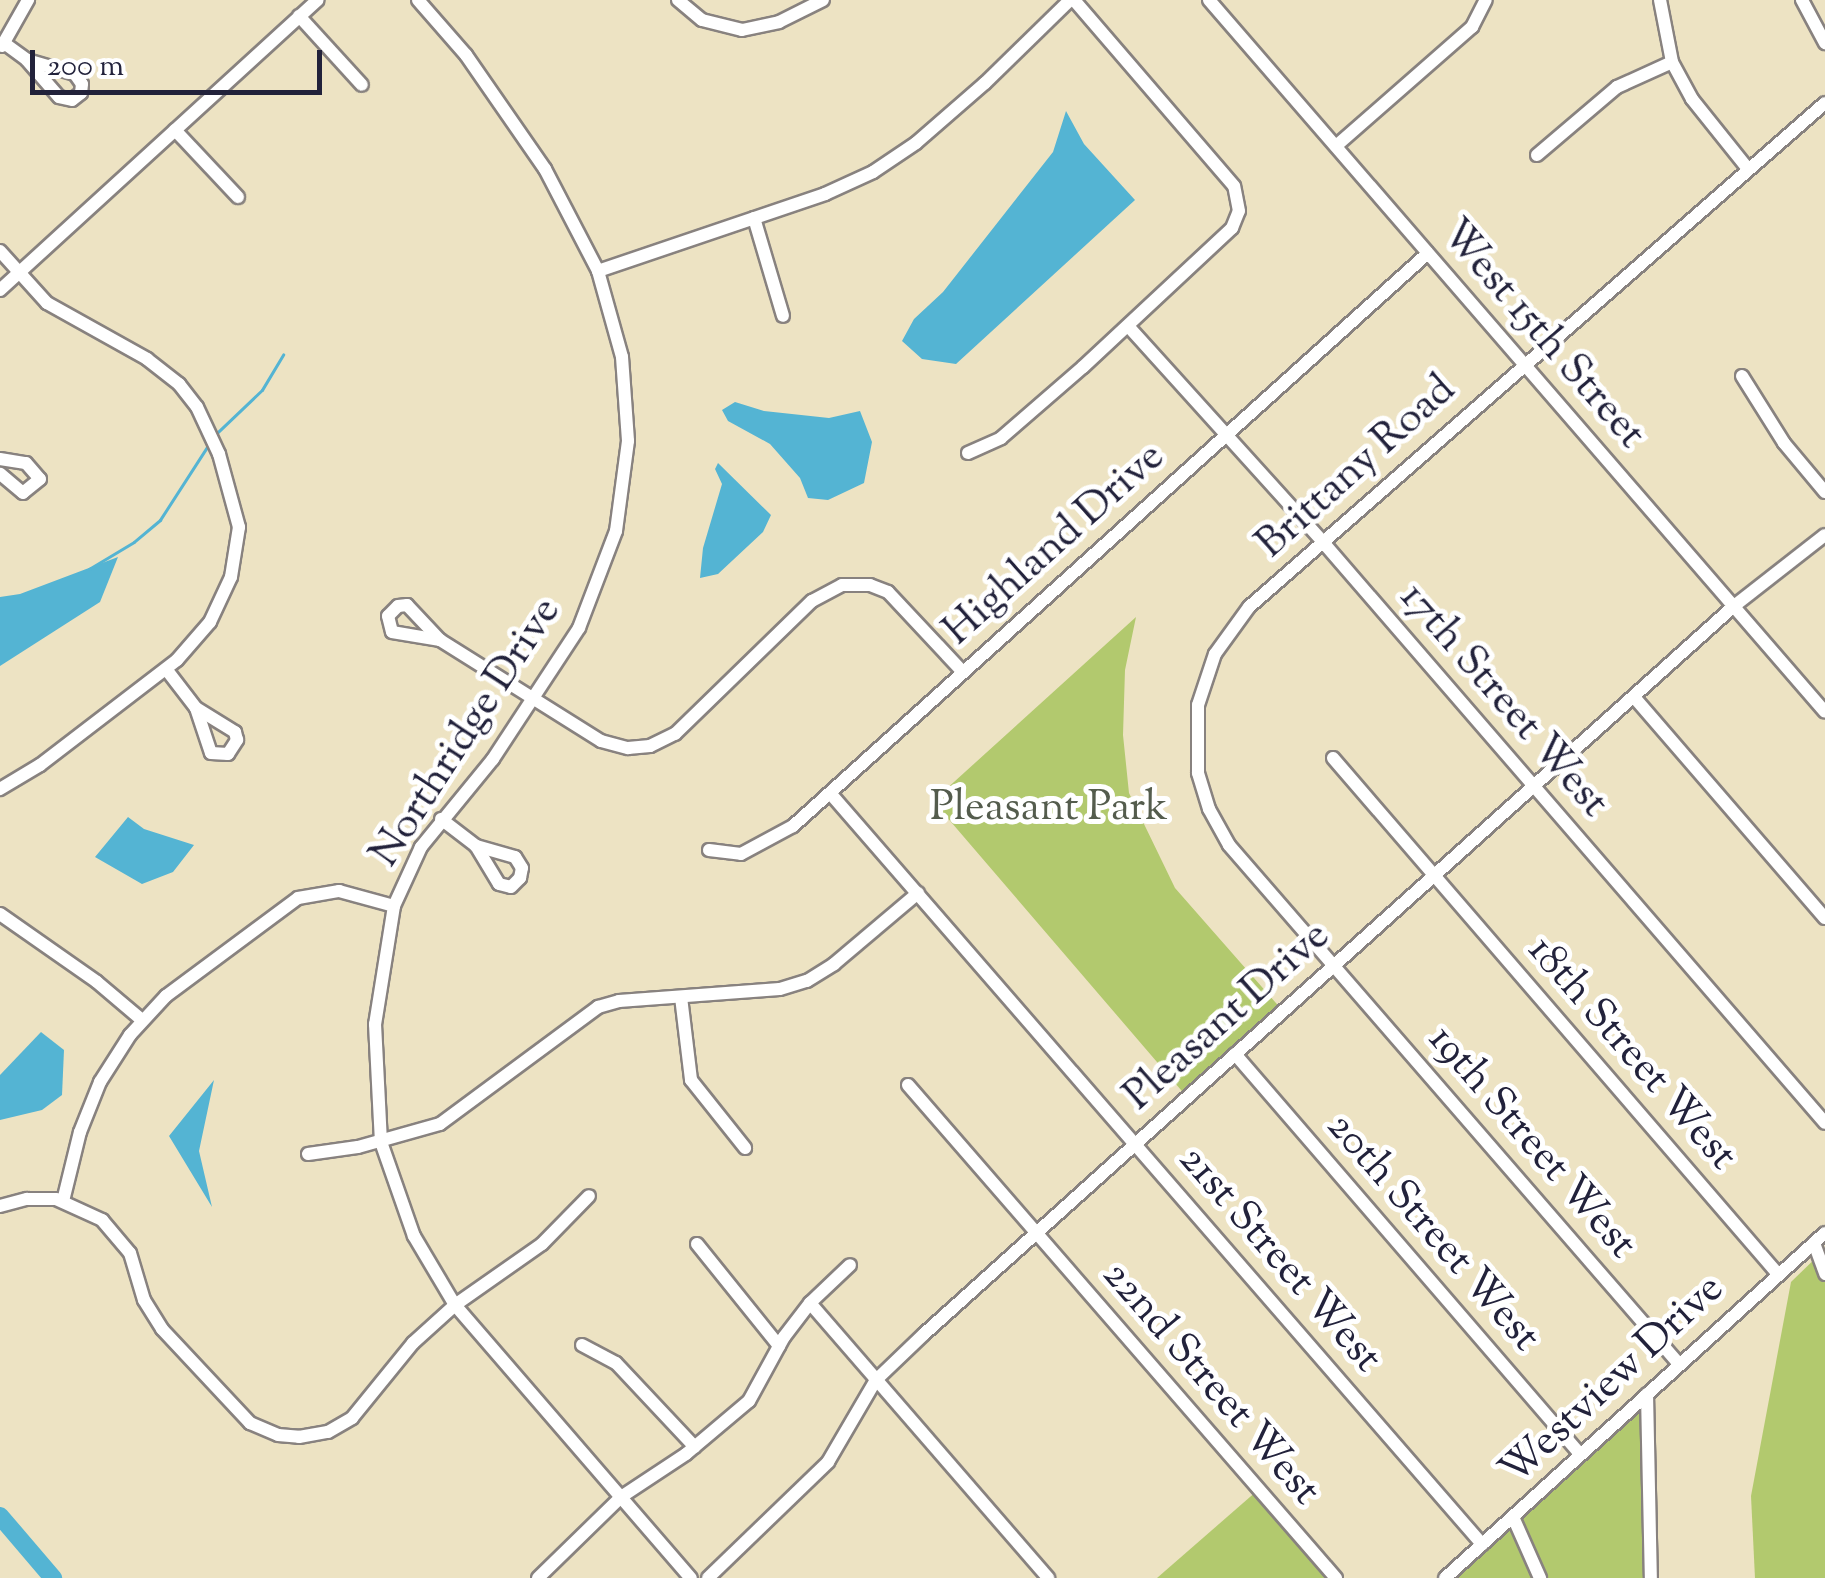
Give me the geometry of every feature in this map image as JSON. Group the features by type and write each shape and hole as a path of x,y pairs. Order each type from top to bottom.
{"street":[{"path":"27,60 2,46 28,0"},
{"path":"0,290 318,0"},
{"name":"Northridge Drive","path":"418,0 466,55 537,158 598,271 618,335 628,441 622,501 598,588 579,628 493,758 441,819 414,859 394,906 375,1024 381,1142 414,1236 456,1305 691,1578"},
{"path":"678,0 708,23 742,30 780,22 823,0"},
{"path":"598,271 842,187 902,153 985,83 1072,0 1234,186 1238,211 1232,228 1128,326 1001,438 968,453"},
{"name":"West 15th Street","path":"1210,0 1825,712"},
{"path":"1336,146 1472,26 1486,0"},
{"path":"1660,0 1672,62 1692,99 1748,169"},
{"path":"1802,0 1825,43"},
{"path":"300,16 362,85"},
{"path":"1537,155 1617,88 1672,62"},
{"name":"Brittany Road","path":"1334,965 1228,844 1209,809 1195,752 1198,705 1214,654 1250,607 1322,541 1825,103"},
{"path":"175,130 238,197"},
{"path":"754,218 783,316"},
{"path":"0,251 47,304 147,359 179,384 197,407 226,474 239,527 232,578 210,622 166,669 40,765 0,789"},
{"name":"Highland Drive","path":"709,850 741,854 793,826 1428,252"},
{"name":"17th Street West","path":"1128,326 1322,541 1825,1124"},
{"path":"1742,376 1784,443 1825,492"},
{"path":"0,458 26,463 40,479 24,493 0,474"},
{"name":"Pleasant Drive","path":"708,1578 828,1462 876,1380 1734,606 1825,536"},
{"path":"440,640 606,743 645,748 675,734 827,590 851,584 879,588 915,618 962,671"},
{"path":"166,669 196,708"},
{"path":"1634,696 1825,918"},
{"name":"18th Street West","path":"1332,758 1778,1274"},
{"name":"21st Street West","path":"830,792 1482,1544"},
{"path":"441,819 476,846"},
{"path":"63,1201 94,1096 142,1020 178,985 298,898 338,891 394,906"},
{"path":"308,1154 381,1142 440,1124 598,1007 780,989 807,981 834,964 918,893"},
{"path":"0,914 98,982 142,1020"},
{"name":"19th Street West","path":"1334,965 1679,1364"},
{"path":"681,997 690,1080 745,1148"},
{"name":"20th Street West","path":"1235,1054 1580,1454"},
{"name":"22nd Street West","path":"908,1085 1336,1578"},
{"path":"0,1206 27,1198 63,1201 90,1212 112,1229 130,1254 144,1300 162,1329 242,1416 278,1435 318,1435 352,1418 398,1358 456,1305 542,1244 589,1196"},
{"path":"1820,1238 1825,1274"},
{"name":"Westview Drive","path":"1444,1578 1820,1238"},
{"path":"697,1244 779,1346"},
{"path":"538,1578 621,1497 694,1447 749,1401 779,1346 810,1303 850,1265"},
{"path":"810,1303 1048,1578"},
{"path":"582,1345 616,1363 694,1447"},
{"path":"1648,1394 1650,1578"},
{"path":"1514,1516 1540,1578"}],"green space":[{"name":"Pleasant Park","path":"1136,617 1125,670 1123,735 1129,793 1175,888 1283,1011 1187,1097 933,801"},
{"path":"1825,1249 1825,1578 1755,1578 1751,1496 1791,1282"},
{"path":"1647,1394 1651,1578 1445,1578"},
{"path":"1258,1490 1336,1578 1157,1578"}],"water":[{"path":"1066,111 1084,144 1135,200 956,364 922,359 902,341 914,319 943,292 1053,152"},
{"path":"735,402 764,411 829,418 860,411 872,442 864,483 828,500 808,498 800,478 770,444 728,421 722,410"},
{"path":"718,463 771,515 763,532 718,574 700,578 703,548 722,484 715,469"},
{"path":"118,557 100,602 0,666 0,597 20,594"},
{"path":"128,817 144,829 194,845 173,872 142,884 95,857"},
{"path":"41,1032 64,1050 62,1095 42,1110 0,1120 0,1075"},
{"path":"214,1080 199,1151 212,1207 169,1136"}],"waterway":[{"path":"217,433 262,390 283,355"},
{"path":"89,569 134,542 160,520 209,444"},
{"path":"0,1516 53,1578"}]}
